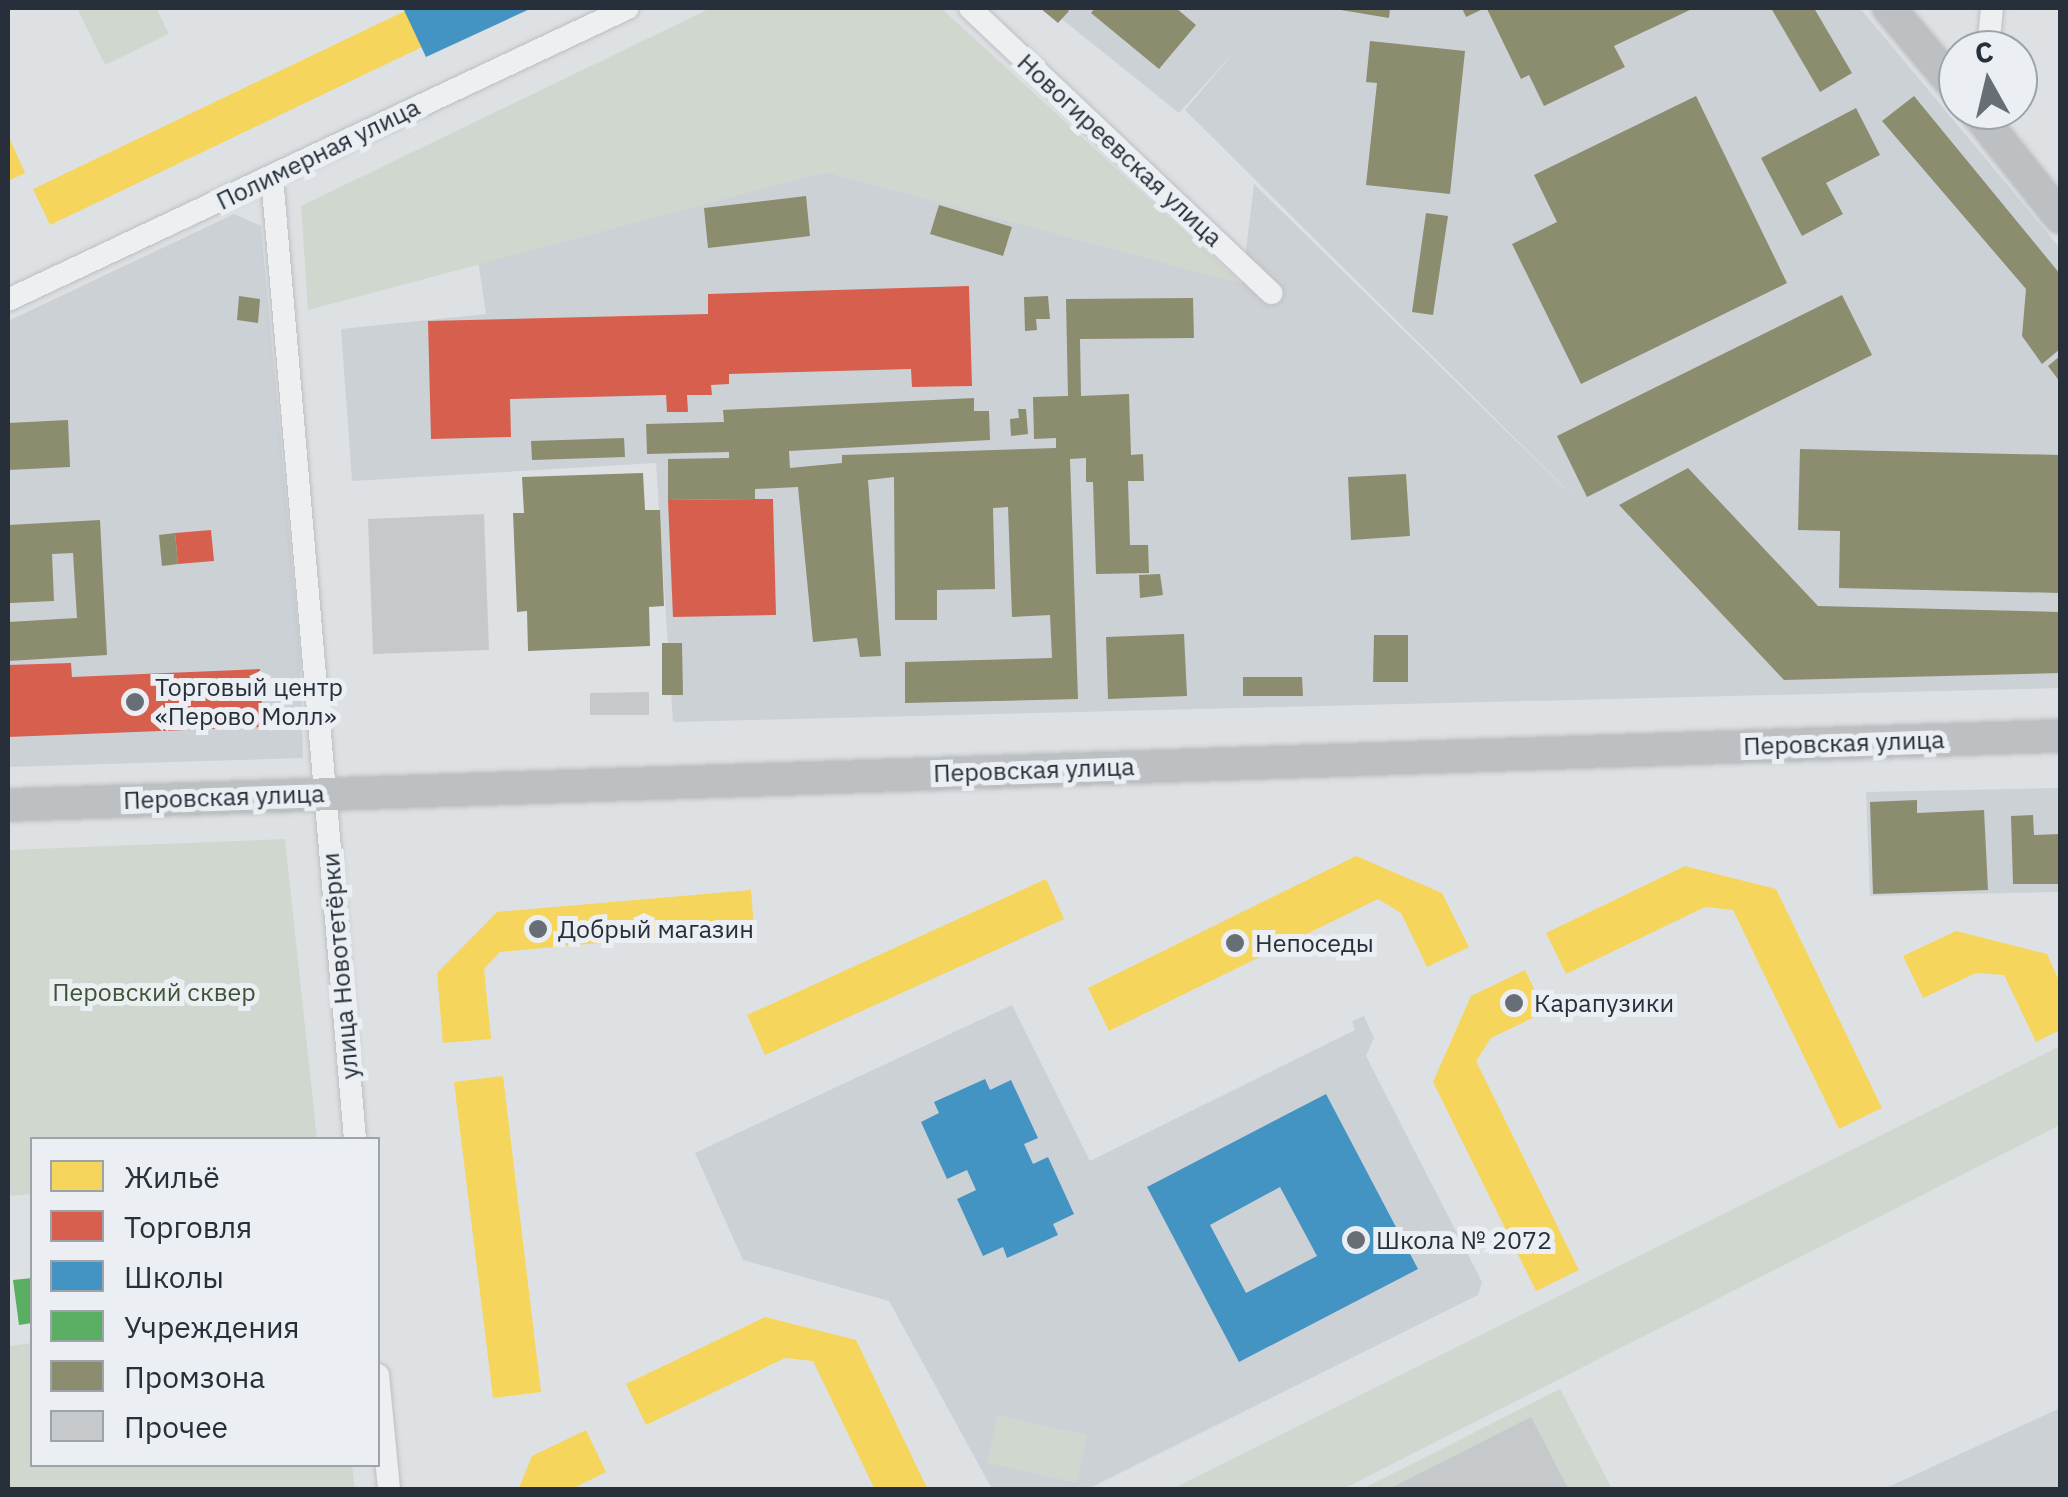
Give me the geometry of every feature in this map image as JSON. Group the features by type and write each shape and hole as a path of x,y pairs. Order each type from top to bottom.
{"main road":[{"path":"1890,8 1938,66"},
{"path":"1993,130 2060,217"},
{"name":"Перовская улица","path":"8,805 2060,736"}],"street":[{"name":"Полимерная улица","path":"8,300 628,8"},
{"name":"Новогиреевская улица","path":"970,8 1271,293"},
{"name":"улица Новотетёрки","path":"272,177 322,794 356,1137"},
{"path":"380,1396 389,1490"}],"shaded area":[{"path":"1048,8 1860,8 1938,102 1938,130 1962,130 2060,248 2060,688 673,722 656,463 352,481 341,329 486,314 478,260 826,172 1242,283 1254,184 1601,524 1185,110 1236,50 1179,113"},
{"path":"234,214 261,226 300,652 303,758 8,767 8,321"},
{"path":"2060,788 2060,892 1870,896 1866,792"},
{"path":"1012,1005 1090,1161 1355,1030 1352,1021 1364,1016 1374,1038 1366,1056 1482,1282 1478,1295 1088,1489 992,1489 889,1301 743,1260 695,1153"},
{"path":"2060,1408 2060,1489 1884,1489"}],"green space":[{"path":"77,8 156,8 169,34 105,65"},
{"path":"711,8 941,8 1242,284 826,172 308,310 301,206"},
{"name":"Перовский сквер","path":"285,839 317,1137 30,1137 30,1194 8,1196 8,850"},
{"path":"2060,1046 2060,1125 1343,1489 1172,1489"},
{"path":"30,1343 30,1467 352,1467 355,1489 8,1489 8,1346"},
{"path":"1560,1389 1612,1489 1360,1490"},
{"path":"997,1415 1087,1435 1077,1483 987,1463"}],"building: Жильё":[{"path":"405,11 422,47 50,225 33,189"},
{"path":"8,135 25,173 8,181"},
{"path":"1356,856 1442,893 1469,947 1427,967 1401,913 1378,899 1109,1031 1088,988"},
{"path":"1685,866 1776,889 1882,1108 1839,1129 1733,910 1705,907 1566,974 1546,933"},
{"path":"1046,879 1064,919 765,1055 747,1015"},
{"path":"751,890 754,929 500,952 484,969 491,1039 443,1043 437,973 497,912"},
{"path":"1956,931 2047,954 2060,983 2060,1030 2036,1042 2004,975 1976,973 1923,998 1903,956"},
{"path":"1525,970 1545,1012 1491,1038 1476,1061 1579,1270 1536,1291 1433,1082 1471,996"},
{"path":"503,1076 541,1392 493,1398 454,1082"},
{"path":"765,1317 856,1340 928,1490 875,1490 813,1361 785,1358 646,1425 626,1384"},
{"path":"586,1430 606,1472 570,1490 518,1490 532,1456"}],"building: Торговля":[{"path":"969,286 972,386 912,387 911,369 729,374 729,384 711,385 712,395 687,395 688,412 667,412 666,395 510,399 511,437 431,439 428,321 708,314 708,294"},
{"path":"773,499 776,615 673,617 668,500"},
{"path":"211,530 214,561 178,564 175,533"},
{"name":"Торговый центр «Перово Молл»","path":"71,663 72,677 260,669 263,727 8,737 8,665"}],"building: Школы":[{"path":"403,8 532,8 426,57"},
{"path":"985,1079 990,1090 1011,1080 1038,1138 1024,1144 1033,1164 1048,1157 1074,1214 1053,1224 1058,1235 1007,1258 1003,1247 983,1256 957,1199 976,1190 967,1170 947,1179 921,1122 939,1113 934,1102"},
{"name":"Школа № 2072","path":"1326,1094 1418,1269 1239,1362 1147,1187","holes":["1280,1187 1317,1256 1246,1293 1210,1225"]}],"building: Учреждения":[{"path":"30,1278 30,1323 19,1325 13,1280"}],"building: Промзона":[{"path":"1040,8 1065,8 1069,11 1058,23"},
{"path":"1095,8 1176,8 1196,25 1159,69 1091,13"},
{"path":"1329,8 1390,8 1389,18"},
{"path":"1462,8 1485,8 1466,17"},
{"path":"1694,8 1614,46 1625,67 1544,106 1529,75 1521,79 1487,9"},
{"path":"1771,8 1814,8 1852,73 1820,92"},
{"path":"1370,41 1465,51 1450,194 1366,185 1377,83 1366,82"},
{"path":"1696,96 1787,283 1581,384 1512,244 1557,222 1534,175"},
{"path":"1914,96 1938,130 2060,274 2060,349 2042,364 2022,336 2026,289 1882,121"},
{"path":"1856,108 1880,155 1826,183 1843,214 1802,236 1761,158"},
{"path":"806,196 810,236 708,248 704,208"},
{"path":"939,205 1012,227 1003,256 930,234"},
{"path":"1426,213 1448,216 1433,315 1412,312"},
{"path":"1842,295 1872,355 1587,497 1557,436"},
{"path":"239,296 260,299 258,323 237,320"},
{"path":"1048,296 1050,319 1036,319 1037,330 1025,331 1024,297"},
{"path":"1193,298 1194,338 1080,339 1081,396 1129,394 1131,455 1143,454 1144,481 1128,481 1130,545 1148,545 1149,573 1096,574 1093,482 1086,482 1086,458 1070,459 1078,699 905,703 905,662 1052,658 1050,615 1012,617 1008,507 993,508 995,589 937,590 937,620 895,620 894,477 868,480 881,656 860,657 857,638 813,642 798,487 755,489 755,499 668,500 668,459 729,458 729,452 647,454 646,424 724,422 723,410 974,398 974,411 989,411 990,440 789,451 790,468 842,463 842,455 1056,448 1056,438 1034,439 1033,397 1068,396 1066,299"},
{"path":"2060,356 2060,382 2048,366"},
{"path":"1018,409 1026,409 1028,434 1011,436 1010,419 1019,418"},
{"path":"68,420 70,467 8,470 8,423"},
{"path":"624,438 625,457 532,460 531,441"},
{"path":"1800,449 2060,455 2060,593 1839,588 1840,531 1798,530"},
{"path":"1688,468 1818,606 2060,612 2060,673 1784,680 1619,505"},
{"path":"643,473 645,510 660,510 664,606 649,607 650,646 528,651 527,611 517,612 513,513 524,513 522,477"},
{"path":"1406,474 1410,536 1351,540 1348,477"},
{"path":"100,520 107,655 8,661 8,622 77,618 73,553 52,554 54,601 10,603 8,525"},
{"path":"175,533 178,564 162,566 159,535"},
{"path":"1160,574 1163,595 1140,598 1139,575"},
{"path":"1184,634 1187,696 1108,699 1106,637"},
{"path":"1374,635 1408,635 1408,682 1373,682"},
{"path":"662,643 682,643 683,695 662,695"},
{"path":"1243,677 1302,677 1303,696 1243,696"},
{"path":"1917,800 1917,813 1984,810 1988,890 1873,894 1870,802"},
{"path":"2033,815 2034,835 2060,834 2060,884 2013,884 2011,816"}],"building: Прочее":[{"path":"484,514 489,650 373,654 368,519"},
{"path":"649,692 649,715 590,715 590,693"},
{"path":"1531,1417 1569,1490 1387,1490"}],"place":[{"name":"Торговый центр «Перово Молл»","path":"135,702"},
{"name":"Добрый магазин","path":"538,929"},
{"name":"Непоседы","path":"1235,943"},
{"name":"Карапузики","path":"1514,1003"},
{"name":"Школа № 2072","path":"1356,1240"}]}
